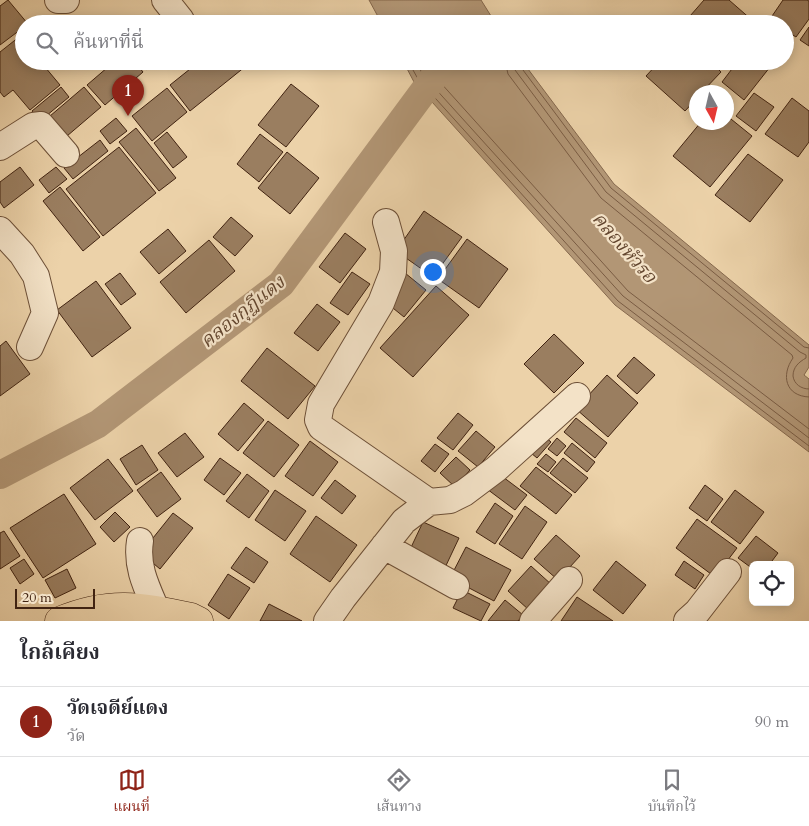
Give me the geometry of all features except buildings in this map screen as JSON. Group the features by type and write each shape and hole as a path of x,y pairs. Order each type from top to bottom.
{"main road":[{"path":"59,621 76,614 104,608 132,606 156,609 191,617 199,621"}],"street":[{"path":"58,0 66,0"},
{"path":"165,0 177,15"},
{"path":"0,147 33,126 41,125 66,154"},
{"path":"386,222 394,251 393,272 381,303 321,404 318,420 321,427 429,502"},
{"path":"0,230 22,254 36,276 45,313 30,347"},
{"path":"327,621 404,521 429,502 450,500 464,493 496,469 577,396"},
{"path":"140,541 138,554 140,568 156,609"},
{"path":"384,546 456,586"},
{"path":"687,621 697,612 728,572"},
{"path":"533,621 569,580"}],"water":[{"path":"369,0 481,0 490,15 377,15"},
{"name":"คลองหัวรอ","path":"408,70 529,70 614,184 809,345 809,367 804,375 809,379 809,452 615,305 414,82"}],"waterway":[{"name":"คลองกุฎีแดง","path":"0,475 98,424 281,284 439,70"}],"place":[{"name":"วัดเจดีย์แดง","path":"128,116"}]}
